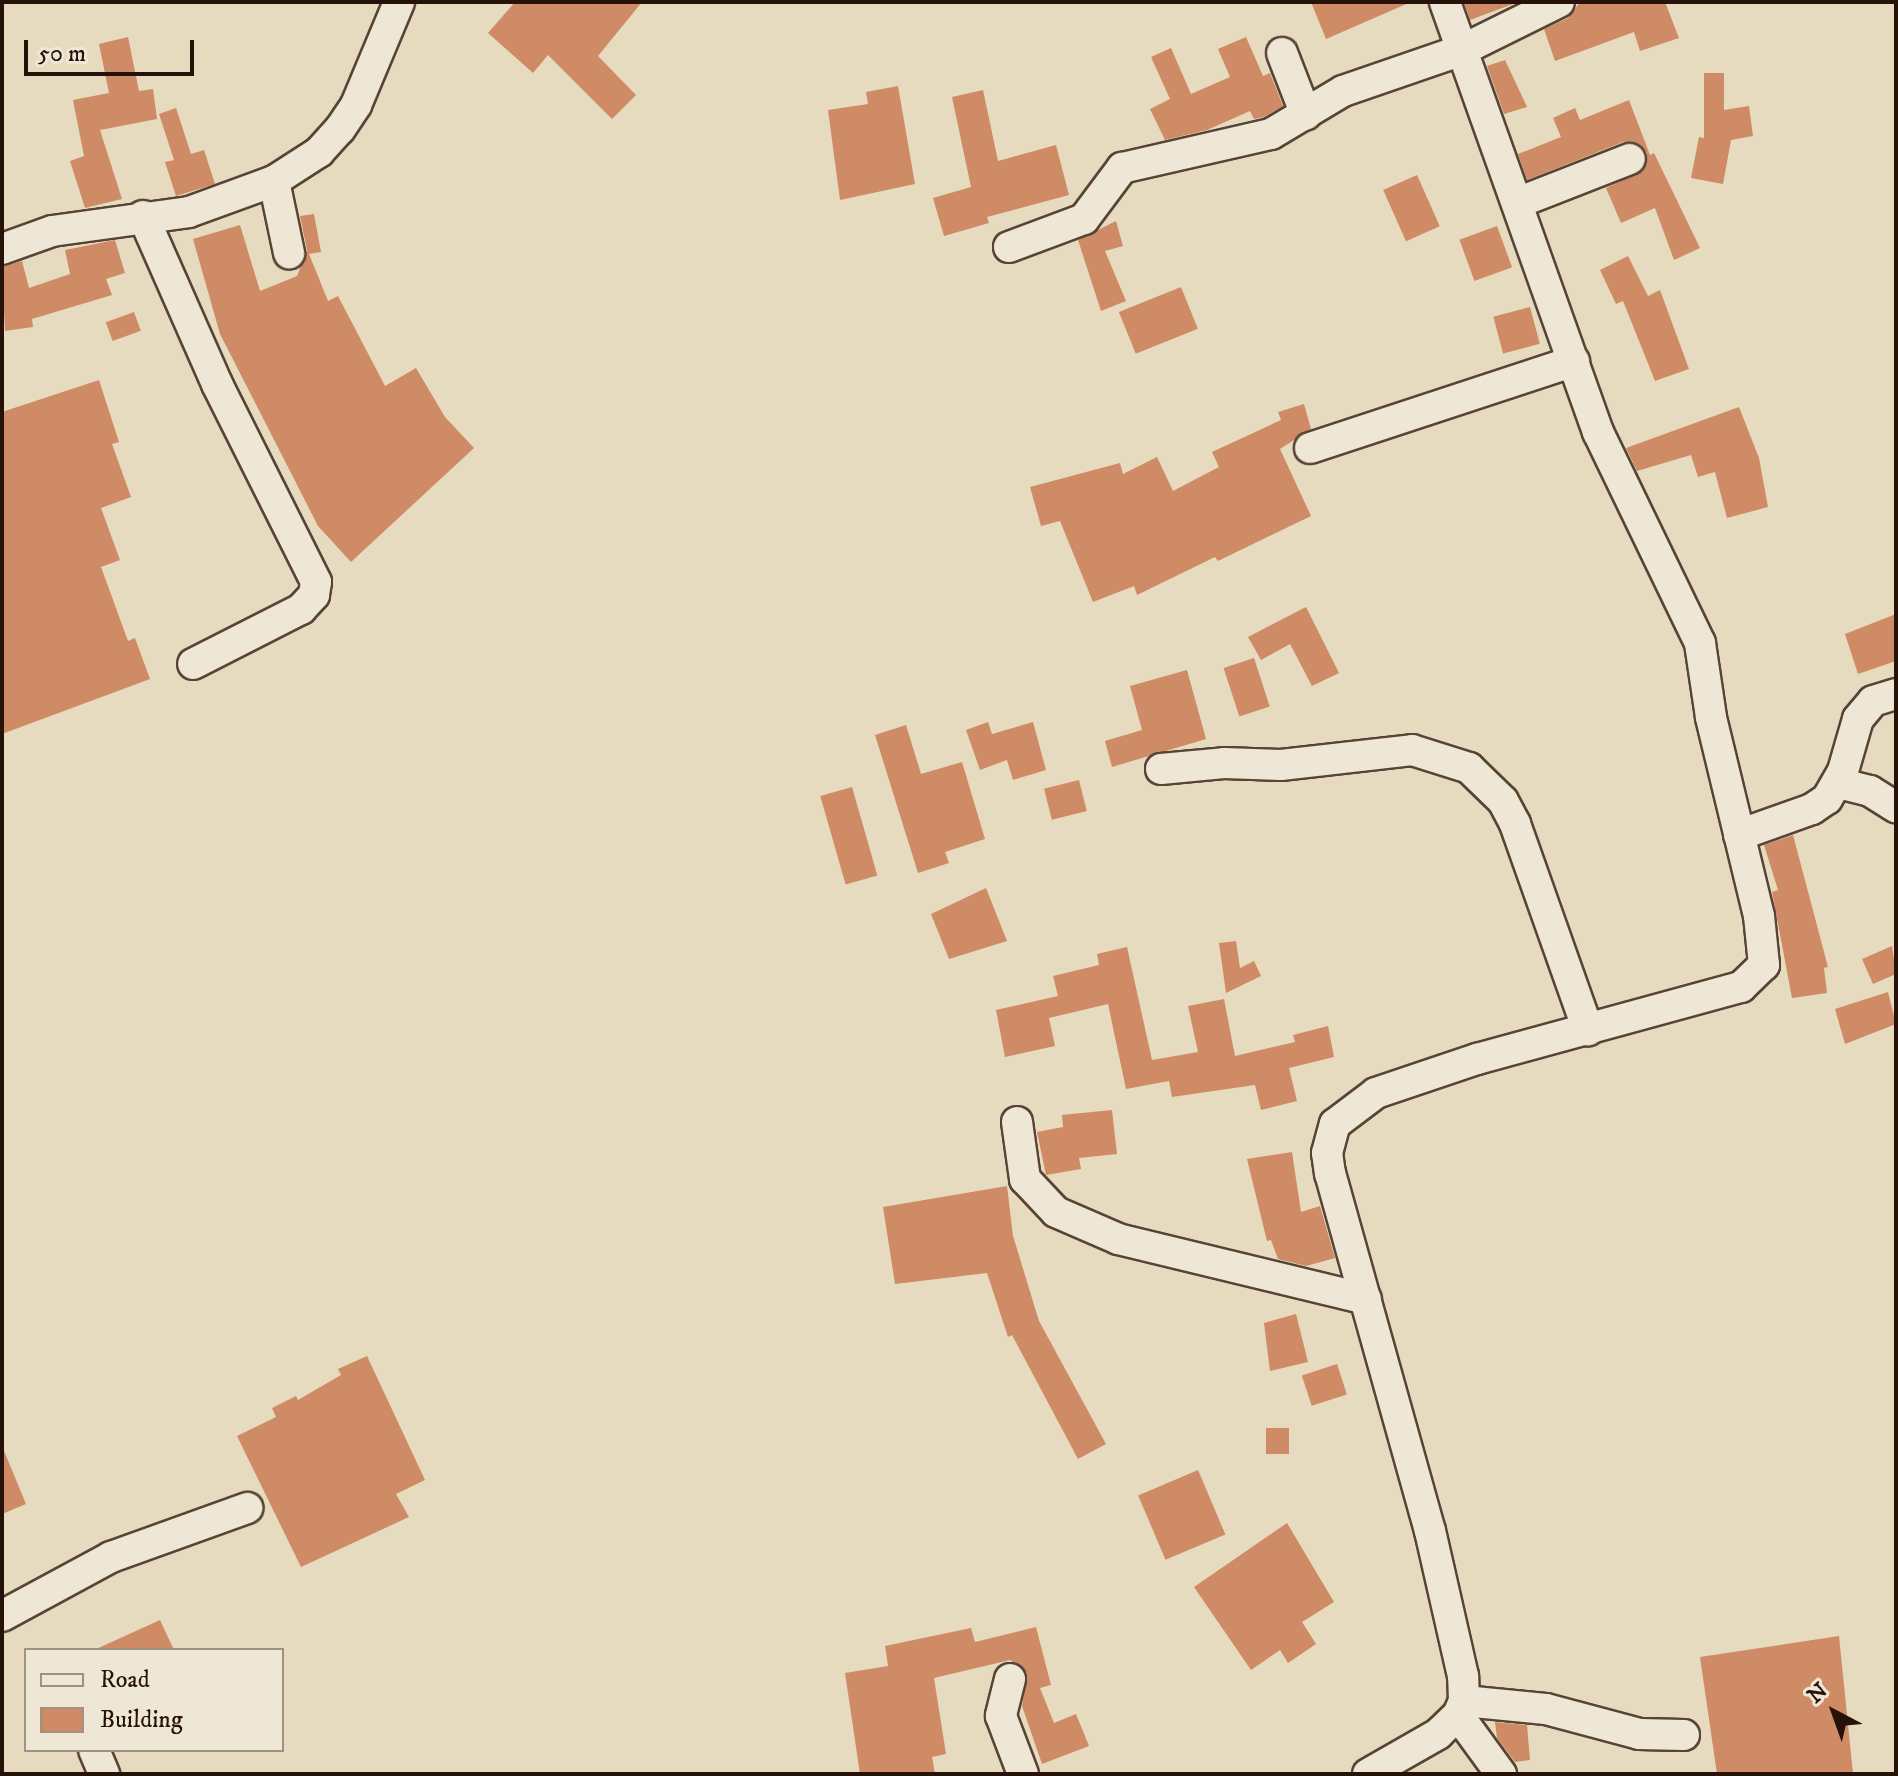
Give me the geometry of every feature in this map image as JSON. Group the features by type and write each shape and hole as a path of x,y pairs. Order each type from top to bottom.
{"street":[{"path":"2,249 52,231 189,212 274,181 319,152 340,129 356,105 399,2"},
{"path":"1445,2 1614,469 1697,634 1759,916 1760,973 1741,987 1376,1093 1335,1124 1327,1153 1330,1174 1430,1531 1463,1676 1461,1708 1501,1774"},
{"path":"1009,247 1084,219 1122,168 1271,134 1343,91 1462,50 1559,2"},
{"path":"1282,53 1306,115"},
{"path":"1517,203 1630,159"},
{"path":"274,181 289,253"},
{"path":"143,216 217,384 316,582 314,595 301,609 193,664"},
{"path":"1310,448 1574,361"},
{"path":"1739,835 1812,809 1838,783 1858,719 1873,701 1896,694"},
{"path":"1161,769 1224,763 1281,765 1412,750 1469,768 1503,801 1515,824 1588,1030"},
{"path":"1838,783 1870,791 1896,807"},
{"path":"1017,1122 1025,1179 1056,1212 1118,1239 1366,1299"},
{"path":"2,1616 111,1557 247,1508"},
{"path":"1010,1679 1001,1716 1023,1774"},
{"path":"1368,1774 1438,1734 1461,1708 1546,1709 1639,1734 1684,1735"},
{"path":"95,1752 104,1774"}],"building":[{"path":"515,2 642,2 598,56 636,95 612,119 548,55 533,73 488,33"},
{"path":"1311,2 1411,2 1326,39"},
{"path":"1464,2 1513,2 1513,4 1470,20"},
{"path":"1580,2 1665,2 1679,38 1640,51 1634,32 1555,61 1544,29 1568,18"},
{"path":"128,37 139,91 153,89 157,119 100,130 122,199 85,208 70,161 84,156 73,100 109,93 99,44"},
{"path":"1246,37 1263,76 1270,73 1283,106 1264,117 1254,119 1250,111 1207,130 1165,140 1150,109 1170,99 1151,57 1171,48 1191,94 1230,77 1218,49"},
{"path":"1505,60 1527,107 1504,114 1487,66"},
{"path":"1704,73 1724,73 1724,110 1749,106 1753,136 1731,140 1723,184 1691,178 1699,137 1704,138"},
{"path":"898,86 915,184 840,200 828,110 868,104 866,92"},
{"path":"983,90 998,161 1056,145 1069,195 987,217 989,223 944,236 933,198 971,187 952,97"},
{"path":"1629,100 1650,155 1654,153 1700,248 1674,260 1655,208 1621,223 1606,188 1643,171 1647,153 1641,145 1623,142 1527,180 1518,154 1561,137 1553,118 1575,108 1580,120"},
{"path":"176,108 191,154 204,150 215,184 176,196 165,162 174,160 159,114"},
{"path":"1417,175 1440,226 1406,241 1383,190"},
{"path":"314,214 321,252 309,254 328,301 338,296 385,386 416,368 445,417 474,448 351,562 318,526 220,334 193,239 240,225 260,291 297,276 307,250 300,216"},
{"path":"1116,221 1123,246 1105,251 1126,301 1101,311 1078,240"},
{"path":"1497,226 1512,267 1474,281 1459,240"},
{"path":"115,240 125,273 106,279 112,295 32,319 33,327 5,331 2,267 22,261 29,288 70,274 65,250"},
{"path":"1628,256 1648,296 1660,290 1689,369 1655,381 1623,301 1616,304 1600,270"},
{"path":"1181,287 1198,329 1136,354 1119,312"},
{"path":"1530,307 1540,344 1503,354 1493,317"},
{"path":"134,312 141,331 113,341 106,322"},
{"path":"99,380 119,442 112,444 131,497 101,508 120,560 101,567 128,641 135,638 150,679 2,734 2,412"},
{"path":"1304,404 1311,429 1280,449 1311,516 1218,561 1215,557 1137,595 1134,586 1093,602 1060,521 1041,526 1030,487 1120,463 1123,474 1157,457 1173,491 1219,467 1212,452 1281,420 1278,412"},
{"path":"1739,407 1759,458 1768,507 1727,518 1715,472 1698,477 1691,455 1637,471 1626,448"},
{"path":"1306,607 1339,673 1312,686 1290,644 1261,660 1248,637"},
{"path":"1896,614 1896,661 1858,674 1845,634"},
{"path":"1254,658 1270,707 1239,716 1224,668"},
{"path":"1187,670 1206,739 1112,767 1105,741 1142,730 1130,686"},
{"path":"988,722 992,734 1033,722 1046,770 1013,780 1007,760 980,770 966,730"},
{"path":"906,725 921,774 962,762 985,839 945,852 949,863 918,873 875,735"},
{"path":"1079,780 1087,811 1052,820 1044,789"},
{"path":"852,787 877,875 846,885 820,796"},
{"path":"1793,835 1828,967 1824,968 1827,993 1792,998 1772,892 1778,890 1764,845"},
{"path":"986,888 1007,941 949,959 931,914"},
{"path":"1236,941 1240,968 1254,961 1261,976 1226,993 1219,943"},
{"path":"1892,946 1896,974 1873,984 1862,959"},
{"path":"1127,947 1152,1060 1198,1052 1188,1006 1224,999 1235,1056 1295,1042 1293,1035 1328,1026 1334,1057 1289,1068 1297,1101 1261,1110 1255,1085 1172,1097 1169,1081 1126,1089 1108,1004 1049,1018 1055,1046 1005,1057 996,1010 1058,996 1053,976 1099,965 1097,954"},
{"path":"1888,992 1896,1024 1845,1044 1835,1009"},
{"path":"1112,1110 1117,1154 1079,1158 1081,1169 1046,1175 1037,1132 1063,1127 1062,1115"},
{"path":"1292,1152 1301,1212 1320,1206 1335,1258 1306,1266 1278,1259 1271,1240 1267,1241 1247,1159"},
{"path":"1007,1186 1013,1236 1039,1321 1106,1444 1078,1459 1012,1335 1008,1337 987,1273 895,1284 883,1207"},
{"path":"1296,1314 1308,1362 1270,1371 1264,1323"},
{"path":"367,1356 425,1480 396,1494 409,1517 301,1567 237,1436 276,1417 272,1408 296,1396 298,1400 341,1375 338,1369"},
{"path":"1337,1364 1347,1394 1312,1406 1302,1375"},
{"path":"1266,1428 1289,1428 1289,1454 1266,1454"},
{"path":"2,1446 26,1504 2,1514"},
{"path":"1198,1470 1225,1534 1166,1560 1138,1495"},
{"path":"1287,1523 1334,1602 1302,1622 1316,1644 1288,1663 1280,1650 1251,1670 1194,1587"},
{"path":"160,1620 173,1648 98,1648"},
{"path":"1036,1627 1051,1685 1040,1688 1054,1723 1076,1714 1089,1746 1042,1764 1022,1706 1027,1673 1010,1660 934,1678 946,1754 932,1757 935,1774 860,1774 845,1673 888,1666 885,1646 971,1628 975,1642"},
{"path":"1839,1636 1853,1774 1717,1774 1700,1657"},
{"path":"1495,1722 1527,1725 1530,1760 1515,1762 1497,1738"}]}
